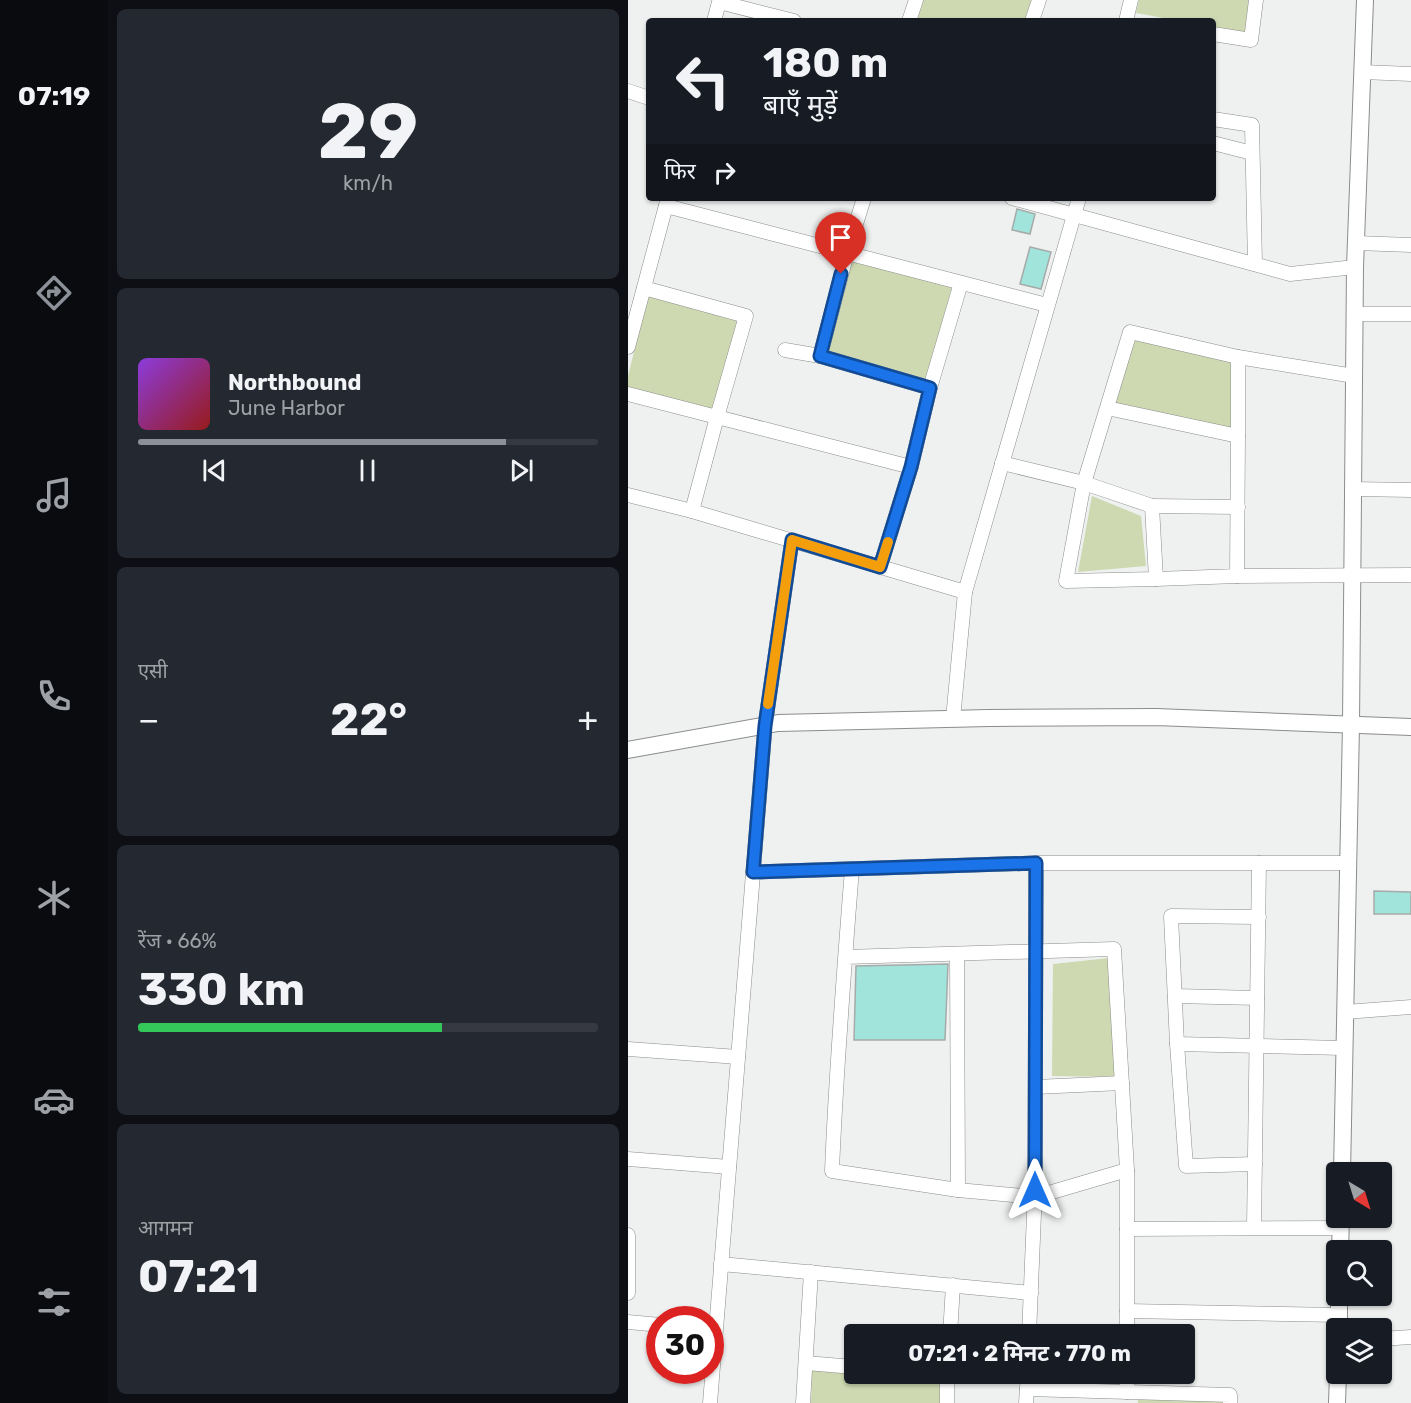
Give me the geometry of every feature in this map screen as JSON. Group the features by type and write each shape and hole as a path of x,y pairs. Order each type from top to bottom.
{"street":[{"path":"910,18 916,0"},
{"path":"1033,18 1039,0"},
{"path":"1129,18 1131,0"},
{"path":"1216,34 1251,40 1256,0"},
{"path":"1342,1162 1351,725 1355,267 1365,0"},
{"path":"715,18 720,1 783,18"},
{"path":"1363,72 1411,74"},
{"path":"628,91 646,97"},
{"path":"1216,119 1252,125 1255,264"},
{"path":"1216,144 1252,153"},
{"path":"820,356 863,201"},
{"path":"1023,201 1290,274 1355,267"},
{"path":"953,718 965,592 1078,201"},
{"path":"628,348 667,202 1047,306"},
{"path":"1356,243 1411,245"},
{"path":"880,567 911,467 930,388 961,283"},
{"path":"644,288 746,316 692,511"},
{"path":"1355,314 1411,314"},
{"path":"1354,376 1238,357 1130,332 1084,483 1066,581 1237,576 1411,575"},
{"path":"785,350 820,356 930,388"},
{"path":"1237,576 1238,357"},
{"path":"628,394 911,467"},
{"path":"1107,408 1238,436"},
{"path":"1002,463 1084,483 1152,506 1238,507"},
{"path":"1353,489 1411,490"},
{"path":"628,495 692,511 965,592"},
{"path":"1152,506 1156,579"},
{"path":"716,1306 765,726 792,540"},
{"path":"628,750 765,726 953,718 1156,717 1411,727"},
{"path":"753,872 1036,863 1348,863"},
{"path":"1030,1324 1035,1197 1036,863"},
{"path":"1254,1228 1260,863"},
{"path":"852,869 836,1080 832,1171 958,1190 1035,1197 1127,1170"},
{"path":"1255,1164 1186,1166 1171,916 1259,917"},
{"path":"846,957 1114,949 1127,1170 1127,1324"},
{"path":"957,955 958,1190"},
{"path":"1175,996 1257,998"},
{"path":"1345,1012 1411,1007"},
{"path":"1177,1044 1344,1048"},
{"path":"628,1049 738,1058"},
{"path":"1036,1087 1122,1083"},
{"path":"628,1159 729,1167"},
{"path":"1127,1229 1254,1228 1326,1224"},
{"path":"628,1235 628,1293"},
{"path":"721,1264 1031,1293"},
{"path":"803,1403 811,1272"},
{"path":"951,1324 954,1285"},
{"path":"1127,1311 1326,1321"},
{"path":"628,1322 646,1324"},
{"path":"1392,1338 1411,1337"},
{"path":"806,1363 844,1366"},
{"path":"710,1403 711,1384"},
{"path":"947,1384 947,1403"},
{"path":"1337,1403 1338,1384"},
{"path":"1027,1396 1230,1395 1230,1403"}],"green space":[{"path":"922,0 1032,0 1026,18 916,18"},
{"path":"1139,0 1250,0 1245,33 1216,28 1216,18 1164,18 1136,13"},
{"path":"850,258 952,287 926,380 828,353"},
{"path":"648,295 739,322 713,410 628,388 628,376"},
{"path":"1135,337 1234,361 1233,429 1113,404"},
{"path":"1092,496 1141,516 1146,566 1078,572"},
{"path":"1109,958 1117,1077 1052,1076 1053,964"},
{"path":"812,1369 844,1372 844,1384 941,1384 941,1403 811,1403"},
{"path":"1137,1396 1226,1400 1226,1403 1138,1403"}],"building":[{"path":"1017,209 1035,214 1030,234 1012,230"},
{"path":"1030,247 1051,252 1041,289 1020,284"},
{"path":"1374,891 1411,892 1411,914 1374,914"},
{"path":"948,964 945,1040 854,1040 856,966"}],"slow traffic":[{"path":"768,704 792,540 880,567 888,542"}],"route":[{"path":"841,274 820,356 930,388 911,467 880,567 792,540 765,726 753,872 1036,863 1035,1190"}]}
